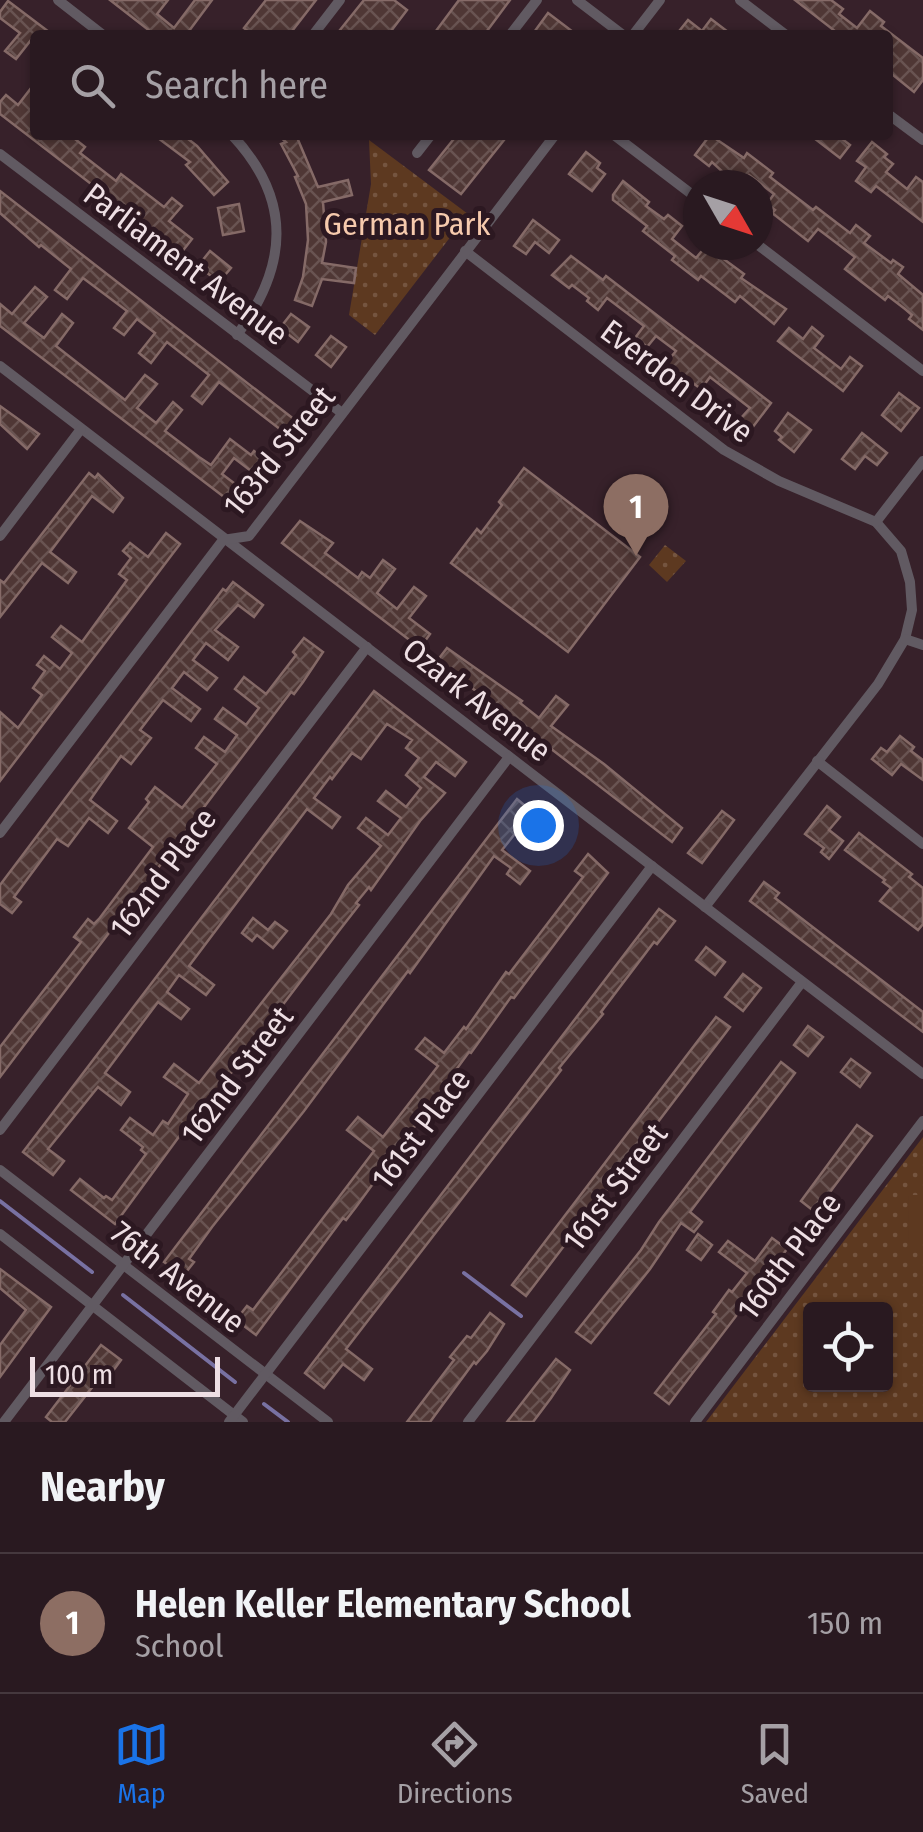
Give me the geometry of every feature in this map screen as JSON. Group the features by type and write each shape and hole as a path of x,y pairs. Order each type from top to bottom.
{"street":[{"path":"58,0 97,30"},
{"path":"317,30 340,0"},
{"path":"514,30 537,0"},
{"path":"577,0 617,30"},
{"path":"637,30 660,0"},
{"path":"740,0 779,30"},
{"path":"893,118 923,140"},
{"path":"236,140 265,182 275,211 278,241 267,289 238,335"},
{"path":"417,153 428,140"},
{"name":"163rd Street","path":"0,833 224,540 247,538 551,140"},
{"path":"621,140 683,188"},
{"name":"Parliament Avenue","path":"0,154 342,413"},
{"name":"Everdon Drive","path":"466,251 724,450 779,482 876,522"},
{"path":"773,256 923,371"},
{"name":"Ozark Avenue","path":"0,366 923,1074"},
{"path":"0,536 81,430"},
{"path":"706,906 878,684 905,639 912,610 910,582 901,551 876,522 923,461"},
{"path":"905,639 923,645"},
{"name":"162nd Place","path":"0,1130 367,647"},
{"name":"162nd Street","path":"4,1422 509,757"},
{"path":"817,761 923,844"},
{"name":"161st Place","path":"236,1420 265,1375 652,866"},
{"name":"161st Street","path":"468,1422 802,982"},
{"name":"160th Place","path":"695,1422 923,1121"},
{"name":"76th Avenue","path":"0,1170 328,1422"},
{"path":"0,1234 236,1420"}],"green space":[{"name":"German Park","path":"369,140 468,214 375,335 349,315 371,184"},
{"path":"665,545 686,561 667,582 649,565"},
{"path":"923,1137 923,1422 706,1422"},
{"path":"908,1195 923,1195 923,1244 909,1244"}],"building":[{"path":"110,0 168,0 157,14 174,28 195,0 212,0 190,30 149,30"},
{"path":"266,0 316,0 293,30 244,28"},
{"path":"364,0 394,0 407,10 392,30 340,30"},
{"path":"459,0 510,0 488,30 437,30"},
{"path":"795,0 831,0 843,9 839,14 857,28 870,11 884,22 881,26 886,30 834,30"},
{"path":"8,1 46,30 30,30 30,41 16,59 5,51 20,33 0,18"},
{"path":"548,13 570,30 536,30"},
{"path":"711,19 725,30 703,30"},
{"path":"688,20 701,30 680,30"},
{"path":"893,35 923,58 923,80 914,92 893,75"},
{"path":"30,89 30,137 0,114 0,102 6,95 18,105"},
{"path":"34,140 76,140 85,147 80,153 116,181 121,174 164,207 172,198 182,206 169,221 192,239 181,253"},
{"path":"161,140 189,140 228,182 214,195 186,165 190,162"},
{"path":"284,140 298,140 318,187 348,180 352,195 323,202 326,242 322,263 356,268 354,283 322,279 312,306 295,300 308,240 306,204 295,177 298,176 281,144 286,142"},
{"path":"453,140 504,140 461,194 429,170"},
{"path":"706,140 717,140 744,158 747,153 769,170 721,170 712,162 709,166 695,155"},
{"path":"817,140 844,140 850,145 840,158"},
{"path":"872,142 893,164 886,172 907,189 916,177 923,182 923,222 876,186 871,192 856,181 866,167 857,161"},
{"path":"586,152 600,163 597,168 605,174 592,191 569,174"},
{"path":"773,179 850,233 856,225 870,236 864,243 903,267 898,274 923,295 923,330 909,319 912,315 905,309 888,296 885,300 845,269 855,257 818,229 808,241 773,214"},
{"path":"623,181 649,202 646,206 682,226 672,239 683,248 683,260 725,260 744,274 741,278 786,309 774,324 740,296 735,302 701,276 698,280 643,231 647,226 613,200"},
{"path":"0,191 295,420 285,433 219,382 202,404 192,396 209,375 167,342 151,363 139,353 155,333 137,319 124,335 114,328 127,311 83,278 67,299 55,290 71,269 0,213"},
{"path":"239,204 244,231 223,235 218,208"},
{"path":"533,220 559,240 549,253 535,242 526,254 514,246"},
{"path":"210,251 231,268 219,282 198,266"},
{"path":"571,256 603,280 606,276 771,403 752,428 740,419 750,408 710,377 701,389 666,363 676,351 656,336 647,347 635,338 644,326 607,298 598,310 572,285 569,288 552,275"},
{"path":"35,287 47,297 24,323 44,338 62,314 73,323 56,346 125,400 145,375 157,384 137,408 156,423 173,402 182,410 165,431 199,457 211,465 230,439 251,455 254,451 266,460 255,474 234,458 222,474 243,490 232,503 0,326 0,304 12,314"},
{"path":"291,314 309,327 298,342 280,328"},
{"path":"812,327 823,336 814,348 841,369 850,357 862,366 843,391 778,341 789,328 803,339"},
{"path":"331,336 346,347 331,367 316,355"},
{"path":"899,393 919,408 901,431 882,415"},
{"path":"0,406 39,434 27,449 0,424"},
{"path":"788,413 811,430 794,452 779,440 782,437 775,431"},
{"path":"862,433 887,453 877,465 865,456 855,469 842,459"},
{"path":"524,468 640,557 568,652 451,563 477,529 481,533"},
{"path":"89,473 95,478 98,474 123,498 113,512 92,496 50,552 76,572 68,583 42,563 0,617 0,580 4,583"},
{"path":"300,521 333,543 325,553 358,578 362,572 370,578 383,560 395,569 377,593 397,609 414,587 426,596 409,618 430,634 420,648 282,543"},
{"path":"166,533 180,544 0,781 0,712 18,728 42,695 33,688 45,671 37,665 44,656 60,669 72,653 52,637 61,626 82,642 127,580 119,574 131,558 123,551 130,543 148,557"},
{"path":"233,582 263,605 254,617 238,605 215,630 238,647 228,660 206,643 193,660 217,678 207,690 184,672 172,688 200,709 191,721 163,700 140,730 151,738 131,764 121,756 90,800 117,821 108,833 89,818 68,846 57,839 14,897 21,902 12,913 0,904 0,885 223,589 226,591"},
{"path":"304,638 323,652 303,682 294,694 291,692 0,1077 0,1047 81,942 74,937 88,919 94,924 99,919 153,847 129,828 149,802 146,799 155,787 182,808 217,764 196,748 204,737 225,752 237,735 215,719 223,708 246,725 259,708 235,689 244,677 266,694"},
{"path":"447,648 522,701 539,718 556,696 568,705 551,726 682,828 672,842 437,661"},
{"path":"374,691 466,762 455,776 436,762 424,777 445,793 371,890 369,887 356,903 359,905 115,1224 71,1190 80,1179 112,1200 146,1154 121,1130 130,1118 153,1135 163,1121 168,1124 188,1094 164,1077 174,1064 199,1083 331,914 348,885 381,846 358,828 366,818 388,835 401,818 378,801 386,791 406,807 421,788 406,775 419,758 406,748 412,740 387,724 361,759 352,753 330,777 314,798 340,817 332,828 307,809 189,966 214,985 206,995 179,975 167,992 189,1009 181,1019 158,1002 105,1073 130,1092 121,1105 98,1087 48,1149 64,1161 53,1175 23,1152"},
{"path":"900,736 923,760 923,780 901,764 892,775 872,759 881,748 887,752"},
{"path":"517,799 537,816 526,830 521,826 502,850 530,871 520,884 507,874 511,868 494,856 410,973 212,1227 189,1259 194,1262 183,1276 164,1262"},
{"path":"827,806 840,817 829,830 843,841 829,859 821,852 824,848 805,834"},
{"path":"722,811 734,820 702,863 688,853"},
{"path":"859,833 912,874 909,877 923,888 923,924 918,930 880,901 891,888 885,880 845,850"},
{"path":"588,854 608,873 256,1335 236,1320 247,1306 253,1310 374,1151 347,1130 358,1117 383,1137 438,1066 416,1049 425,1038 444,1053 466,1029 506,972 509,974 583,877 575,871"},
{"path":"764,882 779,893 775,898 923,1012 923,1032 750,901"},
{"path":"659,909 675,921 657,944 654,942 561,1070 346,1349 372,1369 364,1380 343,1364 324,1388 305,1373"},
{"path":"253,918 268,930 275,922 287,931 273,948 257,935 252,941 242,933"},
{"path":"706,947 725,962 715,975 696,960"},
{"path":"743,974 761,988 743,1011 725,997"},
{"path":"716,1017 730,1027 526,1296 512,1285"},
{"path":"808,1026 823,1037 808,1056 794,1045"},
{"path":"851,1059 870,1073 860,1087 841,1072"},
{"path":"781,1062 795,1073 690,1212 702,1222 694,1232 681,1223 591,1343 576,1332"},
{"path":"857,1125 872,1136 815,1212 801,1201"},
{"path":"698,1234 712,1245 701,1260 687,1250"},
{"path":"772,1238 787,1249 669,1404 655,1393 716,1314 713,1312 729,1290 732,1292 747,1273 719,1252 728,1241 755,1261"},
{"path":"0,1269 51,1307 0,1377 0,1345 26,1310 0,1288"},
{"path":"490,1313 504,1324 487,1351 474,1362 430,1422 407,1422 454,1360 450,1357"},
{"path":"101,1345 121,1360 110,1375 105,1371 65,1422 52,1422 46,1417"},
{"path":"556,1359 570,1370 533,1422 507,1422"}],"waterway":[{"path":"0,1201 92,1272"},
{"path":"464,1273 521,1316"},
{"path":"123,1295 235,1382"},
{"path":"264,1404 288,1422"}],"place":[{"name":"Helen Keller Elementary School","path":"636,556"}]}
